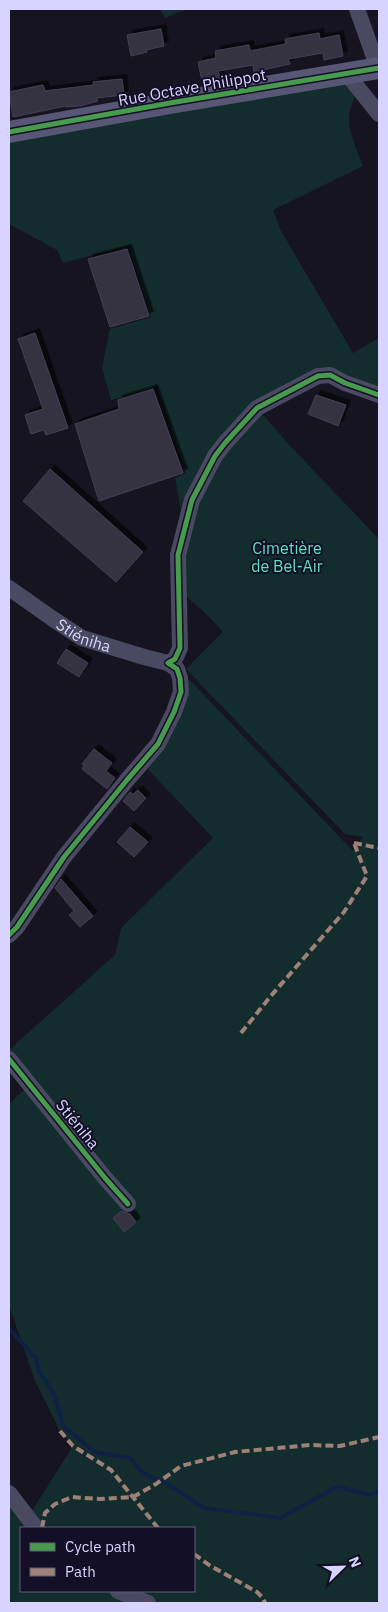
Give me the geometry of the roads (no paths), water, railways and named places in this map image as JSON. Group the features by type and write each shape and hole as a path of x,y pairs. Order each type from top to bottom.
{"street":[{"name":"Rue Octave Philippot","path":"9,132 379,68 357,9"},
{"path":"346,74 379,114"},
{"path":"9,935 18,927 64,857 158,744 174,712 181,692 180,678 177,669 168,663 175,659 180,648 178,555 192,500 215,456 225,442 257,408 318,376 330,375 345,383 379,395"},
{"name":"Stiéniha","path":"9,588 82,638 168,663"},
{"name":"Stiéniha","path":"9,1059 128,1204"},
{"path":"9,1493 35,1527"},
{"path":"120,1592 148,1603"}],"waterway":[{"path":"9,1329 36,1358 39,1371 53,1392 64,1427 95,1452 130,1458 143,1473 166,1483 204,1508 280,1518 337,1487 370,1495 379,1491"}],"park label":[{"name":"Cimetière de Bel-Air","path":"287,557"}]}
